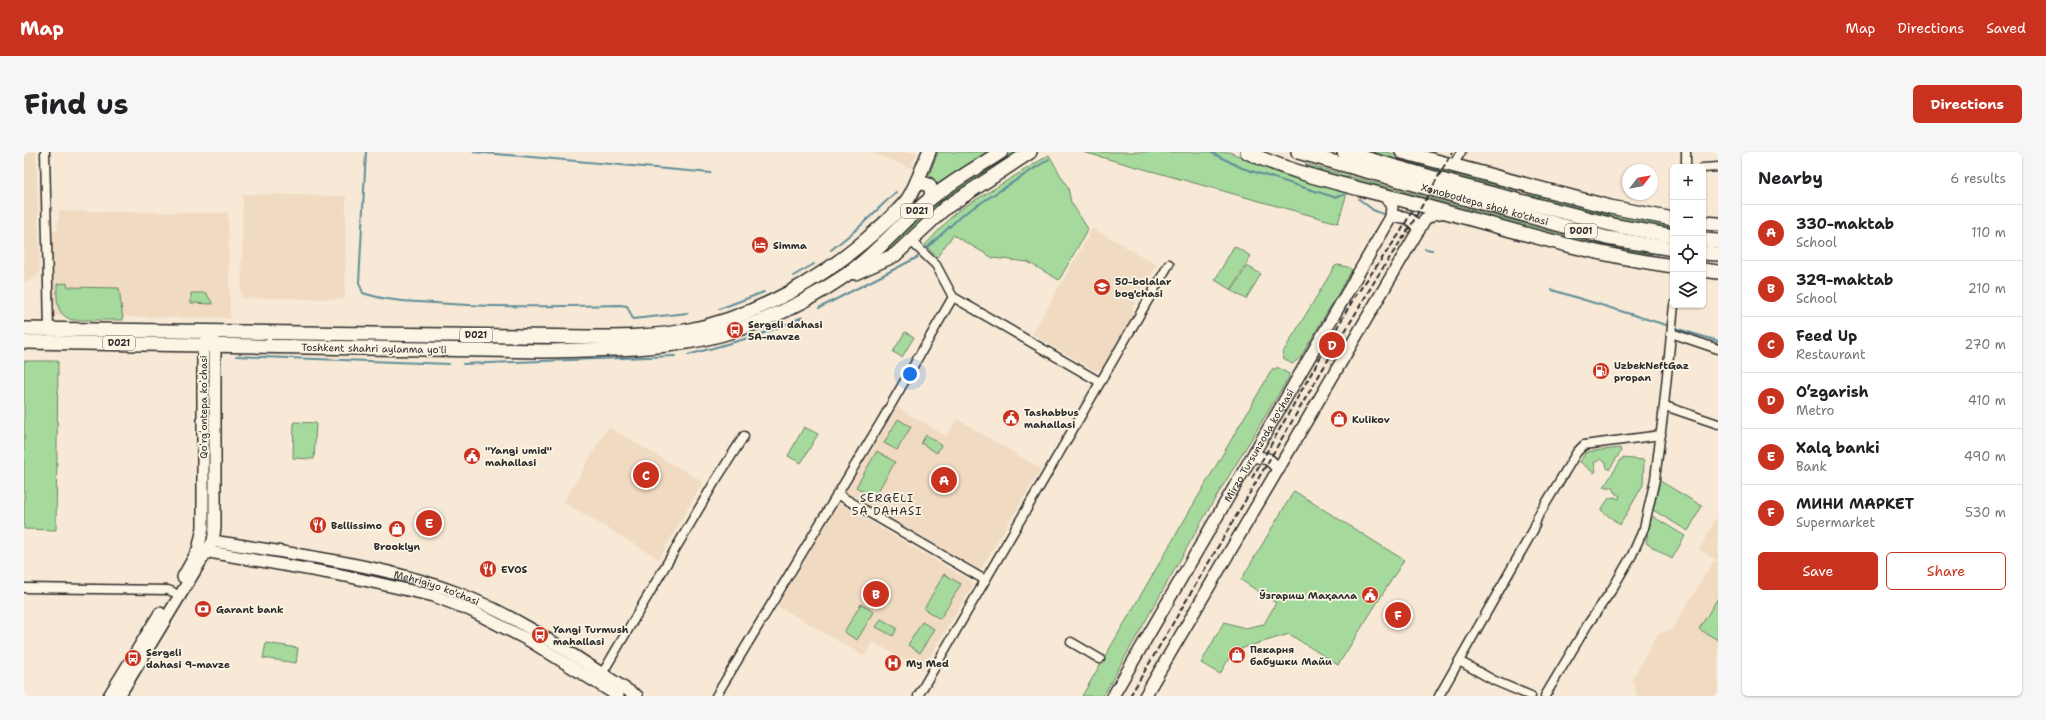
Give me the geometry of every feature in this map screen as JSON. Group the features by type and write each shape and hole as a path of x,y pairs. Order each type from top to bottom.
{"highway":[{"name":"Toshkent shahri aylanma yoʻli","path":"24,329 615,337 662,334 708,325 756,308 794,289 844,258 900,208 916,184 929,152"},
{"name":"Toshkent shahri aylanma yoʻli","path":"24,342 542,351 639,348 683,343 711,337 762,320 840,279 879,248 930,199 1001,152"},
{"path":"840,279 890,258 911,241 945,208 1030,152"},
{"path":"1246,152 1309,174 1449,213 1614,257 1670,266"},
{"path":"1289,152 1309,174"},
{"name":"Xonobodtepa shoh ko'chasi","path":"1298,152 1577,223 1648,246 1670,249"},
{"name":"Xonobodtepa shoh ko'chasi","path":"1344,152 1533,205 1577,223 1617,226 1670,235"},
{"path":"1402,152 1628,211 1670,218"},
{"path":"1514,182 1533,205"},
{"path":"916,184 922,183 929,185 932,192 930,199"},
{"path":"1706,223 1718,224"},
{"path":"1706,240 1718,241"},
{"path":"1648,246 1670,264"},
{"path":"1706,253 1718,254"},
{"path":"1706,270 1718,272"},
{"path":"458,335 463,342 458,349"},
{"path":"542,351 539,343 543,336"}],"main road":[{"path":"1384,195 1392,206 1391,217 1408,218 1414,222 1419,230"},
{"path":"1145,696 1425,219 1431,214 1449,213"},
{"name":"Mirzo Tursunzoda ko'chasi","path":"1113,696 1391,217"},
{"name":"Qoʻrgʻontepa koʻchasi","path":"119,696 202,551 209,332"},
{"name":"Qoʻrgʻontepa koʻchasi","path":"109,696 173,592 202,551 212,540 215,528 216,493 209,345"},
{"path":"1253,456 1268,459 1279,469"},
{"name":"Mehrigiyo ko'chasi","path":"212,540 388,573 439,587 474,600 513,619 637,696"},
{"name":"Mehrigiyo ko'chasi","path":"202,551 346,576 434,596 470,610 523,637 618,696"}],"street":[{"path":"45,152 49,329"},
{"path":"1453,166 1461,152"},
{"path":"1686,152 1686,164"},
{"path":"1706,168 1718,167"},
{"path":"911,241 936,265 953,297 1100,382"},
{"path":"918,696 1169,264"},
{"path":"716,696 953,297"},
{"path":"1545,696 1588,624 1611,591 1639,542 1648,514 1661,435 1674,308"},
{"path":"1671,333 1718,349"},
{"path":"1665,406 1718,424"},
{"path":"1439,696 1534,529 1537,518 1577,452 1589,444 1661,435"},
{"path":"602,674 744,436"},
{"path":"837,494 985,580"},
{"path":"24,588 168,590 173,592"},
{"path":"1071,642 1100,659"},
{"path":"1459,661 1495,681 1531,696"}],"shaded area":[{"path":"24,152 36,152 40,273 33,279 24,283"},
{"path":"870,152 917,152 911,168"},
{"path":"243,194 346,196 345,299 241,298"},
{"path":"59,211 228,213 230,318 55,316 50,231 57,231"},
{"name":"50-bolalar bog'chasi","path":"1093,228 1157,265 1132,308 1135,311 1101,370 1094,370 1032,334"},
{"path":"897,407 946,436 957,419 1041,469 980,570 846,492"},
{"path":"608,427 703,482 659,559 564,502"},
{"path":"839,503 974,583 922,670 873,642 864,656 778,606"},
{"path":"1718,515 1718,561 1699,550"},
{"path":"1714,560 1718,563 1718,692 1715,696 1637,696 1632,680 1657,635 1672,629"}],"green space":[{"path":"938,152 987,152 936,185 934,179 929,175"},
{"path":"1013,152 1023,152 903,245 876,260 941,199"},
{"path":"1083,152 1229,152 1279,172 1347,193 1338,223"},
{"path":"1370,152 1386,152 1513,186 1516,192"},
{"path":"1049,155 1068,188 1071,202 1088,229 1059,280 1028,262 993,258 953,235 937,257 925,245 956,212"},
{"path":"1305,164 1564,235 1651,254 1658,258 1635,257 1311,170"},
{"path":"1531,191 1670,223 1670,228 1619,219 1530,196 1528,193"},
{"path":"1234,246 1251,256 1231,290 1215,280"},
{"path":"1338,265 1348,267 1352,270 1300,358 1292,364 1283,358 1284,355 1282,354 1335,266"},
{"path":"1247,266 1261,274 1246,299 1232,291"},
{"path":"67,283 68,287 119,288 123,320 72,320 66,317 62,314 58,305 57,284"},
{"path":"191,293 206,293 213,304 191,303"},
{"path":"905,332 914,337 902,357 893,352"},
{"path":"24,361 58,361 56,530 24,529"},
{"path":"1277,367 1289,374 1289,377 1210,507 1103,696 1082,696 1273,368 1276,370"},
{"path":"898,419 911,427 897,450 884,443"},
{"path":"294,422 316,423 314,459 293,458"},
{"path":"804,427 818,434 801,463 788,456"},
{"path":"926,435 941,445 937,453 921,443"},
{"path":"1620,448 1621,451 1609,470 1606,463 1601,459 1594,463 1596,471 1594,473 1580,462 1586,452"},
{"path":"877,451 895,462 874,498 856,487"},
{"path":"1622,458 1644,460 1643,485 1620,525 1601,510 1609,498 1614,497 1619,499 1620,496 1616,494 1613,487 1604,487"},
{"path":"1660,481 1702,506 1688,531 1653,510"},
{"path":"1294,491 1404,560 1338,665 1289,634 1233,651 1220,674 1201,663 1224,622 1245,628 1264,624 1276,603 1241,580"},
{"path":"1652,516 1685,536 1672,559 1646,543"},
{"path":"944,574 961,584 940,619 924,609"},
{"path":"1718,598 1718,640 1699,629"},
{"path":"861,604 874,612 857,640 844,632"},
{"path":"881,619 897,628 893,636 876,627"},
{"path":"922,622 934,629 920,653 908,645"},
{"path":"266,643 298,648 296,663 263,658"}],"waterway":[{"path":"366,152 359,283 363,293 399,301 458,305 620,305 627,306 633,319 688,313"},
{"path":"474,152 711,173"},
{"path":"1210,152 1242,168 1334,197 1344,195"},
{"path":"927,248 962,215 1049,159"},
{"path":"831,250 857,229 896,192"},
{"path":"1359,199 1373,210 1383,214"},
{"path":"1425,249 1432,250"},
{"path":"819,308 918,257"},
{"path":"793,276 814,264"},
{"path":"1552,290 1666,325"},
{"path":"719,309 764,292"},
{"path":"688,355 759,335 803,317"},
{"path":"1678,329 1718,341"},
{"path":"236,356 449,364"},
{"path":"463,364 675,356"}],"railway":[{"path":"1130,696 1377,277 1410,227 1452,152"},
{"path":"1252,478 1354,298 1400,233 1412,211"}],"place":[{"name":"Simma","path":"760,245"},
{"name":"50-bolalar bog'chasi","path":"1102,287"},
{"name":"Sergeli dahasi 5A-mavze","path":"735,330"},
{"name":"O‘zgarish","path":"1332,345"},
{"name":"UzbekNeftGaz propan","path":"1601,371"},
{"name":"Tashabbus mahallasi","path":"1011,418"},
{"name":"Kulikov","path":"1339,419"},
{"name":"\"Yangi umid\" mahallasi","path":"472,456"},
{"name":"Feed Up","path":"646,475"},
{"name":"330-maktab","path":"944,480"},
{"name":"Xalq banki","path":"429,523"},
{"name":"Bellissimo","path":"318,525"},
{"name":"Brooklyn","path":"397,529"},
{"name":"EVOS","path":"488,569"},
{"name":"329-maktab","path":"876,594"},
{"name":"Ўзгариш Маҳалла","path":"1370,595"},
{"name":"Garant bank","path":"203,609"},
{"name":"МИНИ МАРКЕТ","path":"1398,615"},
{"name":"Yangi Turmush mahallasi","path":"540,635"},
{"name":"Пекарня бабушки Майи","path":"1237,655"},
{"name":"Sergeli dahasi 9-mavze","path":"133,658"},
{"name":"My Med","path":"893,663"}],"district":[{"name":"SERGELI 5A DAHASI","path":"887,504"}]}
